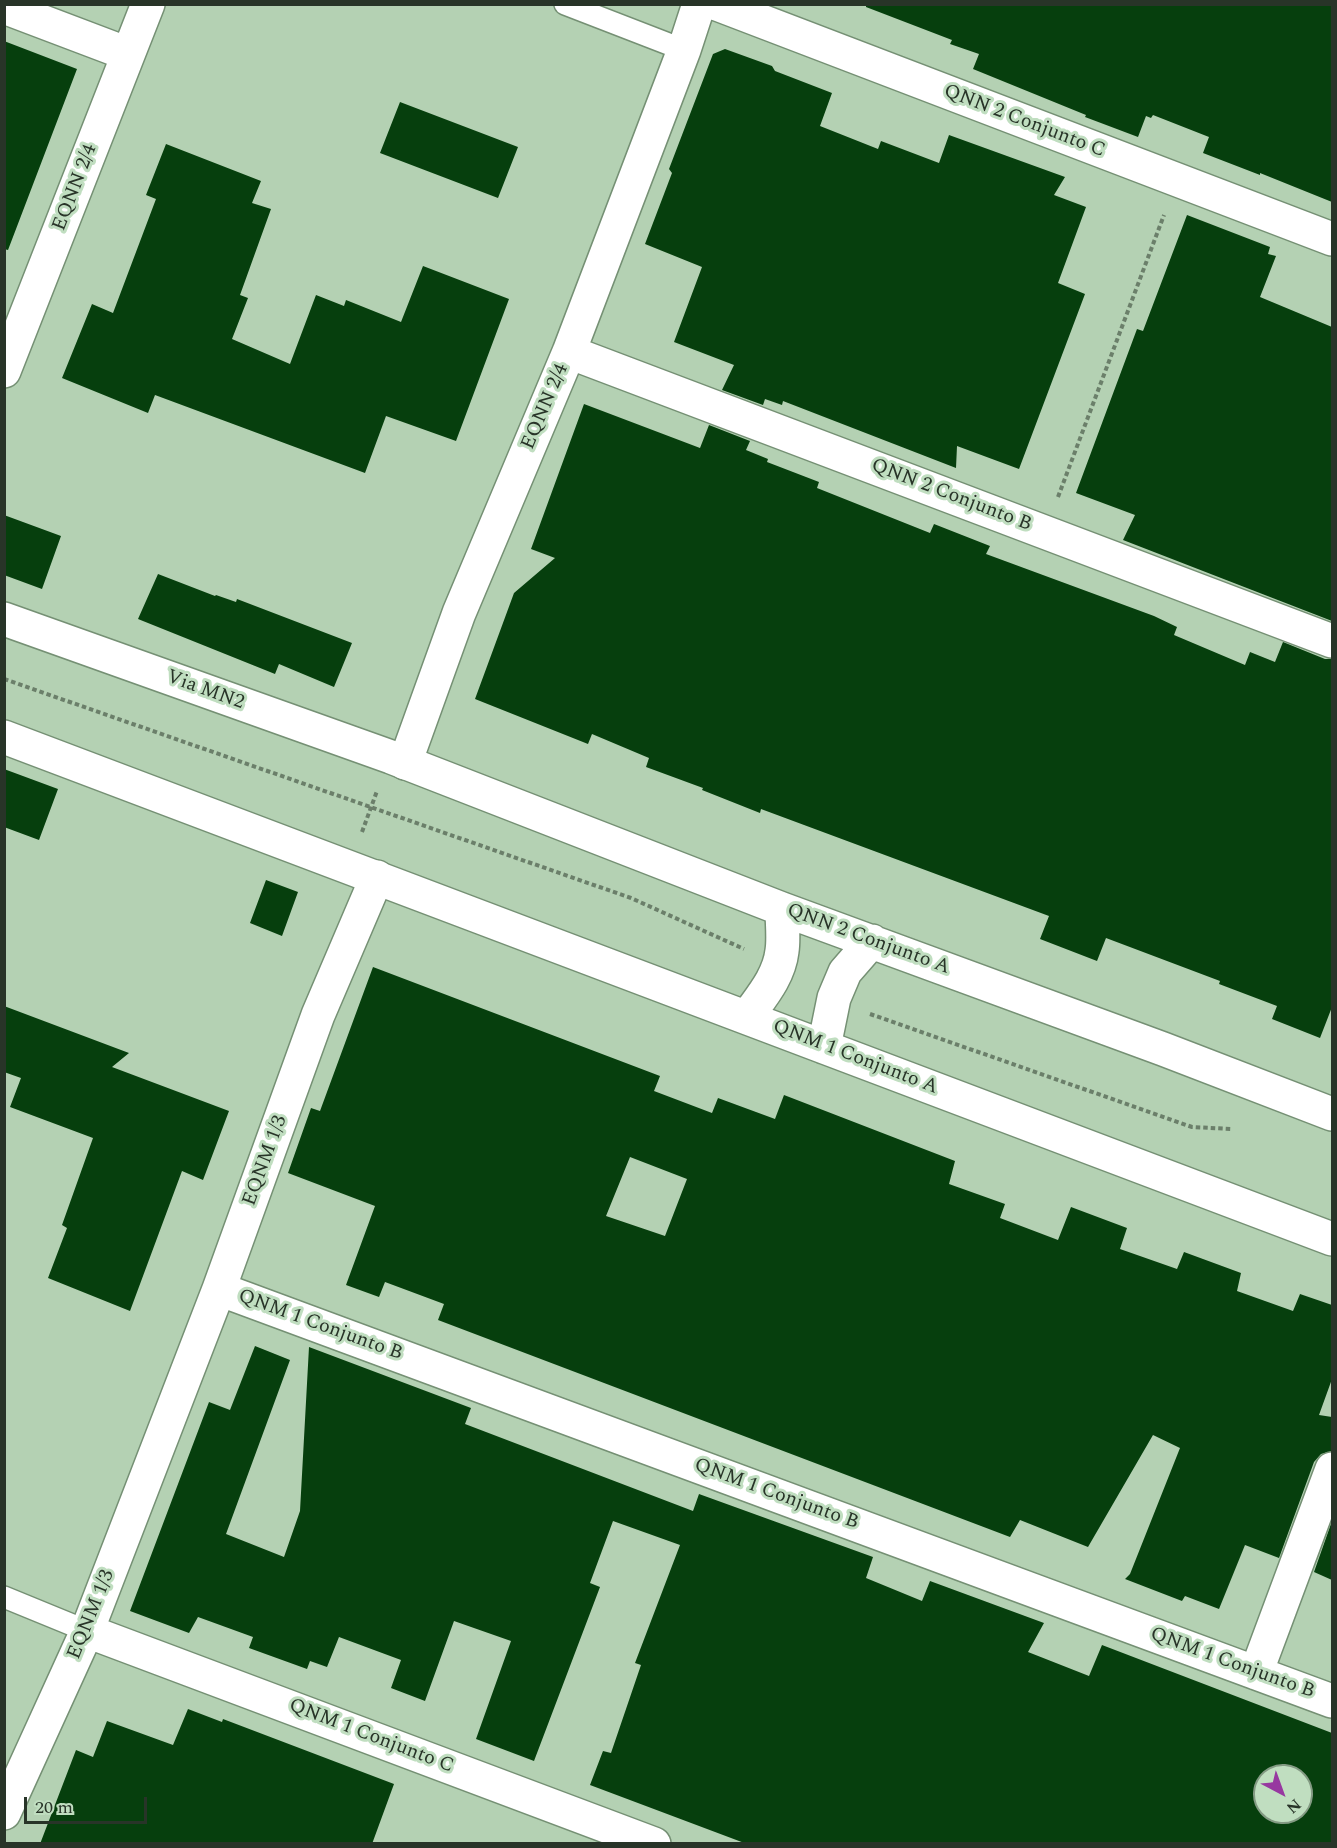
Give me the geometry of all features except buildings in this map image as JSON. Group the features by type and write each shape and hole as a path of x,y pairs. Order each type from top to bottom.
{"street":[{"name":"EQNN 2/4","path":"7,360 148,4"},
{"name":"EQNN 2/4","path":"398,760 569,352 684,50 699,4"},
{"name":"QNN 2 Conjunto C","path":"717,4 1332,239"},
{"path":"4,7 128,54"},
{"name":"QNN 2 Conjunto B","path":"569,352 1332,641"},
{"name":"Via MN2","path":"4,619 398,760"},
{"path":"4,737 363,872"},
{"name":"QNN 2 Conjunto A","path":"398,760 782,909 1173,1052 1332,1113"},
{"name":"QNM 1 Conjunto A","path":"363,872 1332,1239"},
{"name":"EQNM 1/3","path":"4,1813 87,1631 219,1289 318,1015 363,872"},
{"path":"747,1017 772,982 779,965 783,950 782,909"},
{"path":"824,1047 834,998 845,972 872,941"},
{"name":"QNM 1 Conjunto B","path":"219,1289 1332,1701"},
{"path":"1256,1672 1332,1469"},
{"name":"QNM 1 Conjunto C","path":"87,1631 654,1844"}],"lane":[{"path":"565,4 684,50"},
{"path":"4,1597 87,1631"}],"path":[{"path":"1045,532 1177,180"},
{"path":"4,678 632,898 779,965"},
{"path":"363,872 371,807 398,760"},
{"path":"834,998 847,1006 1192,1127 1231,1129"}]}
